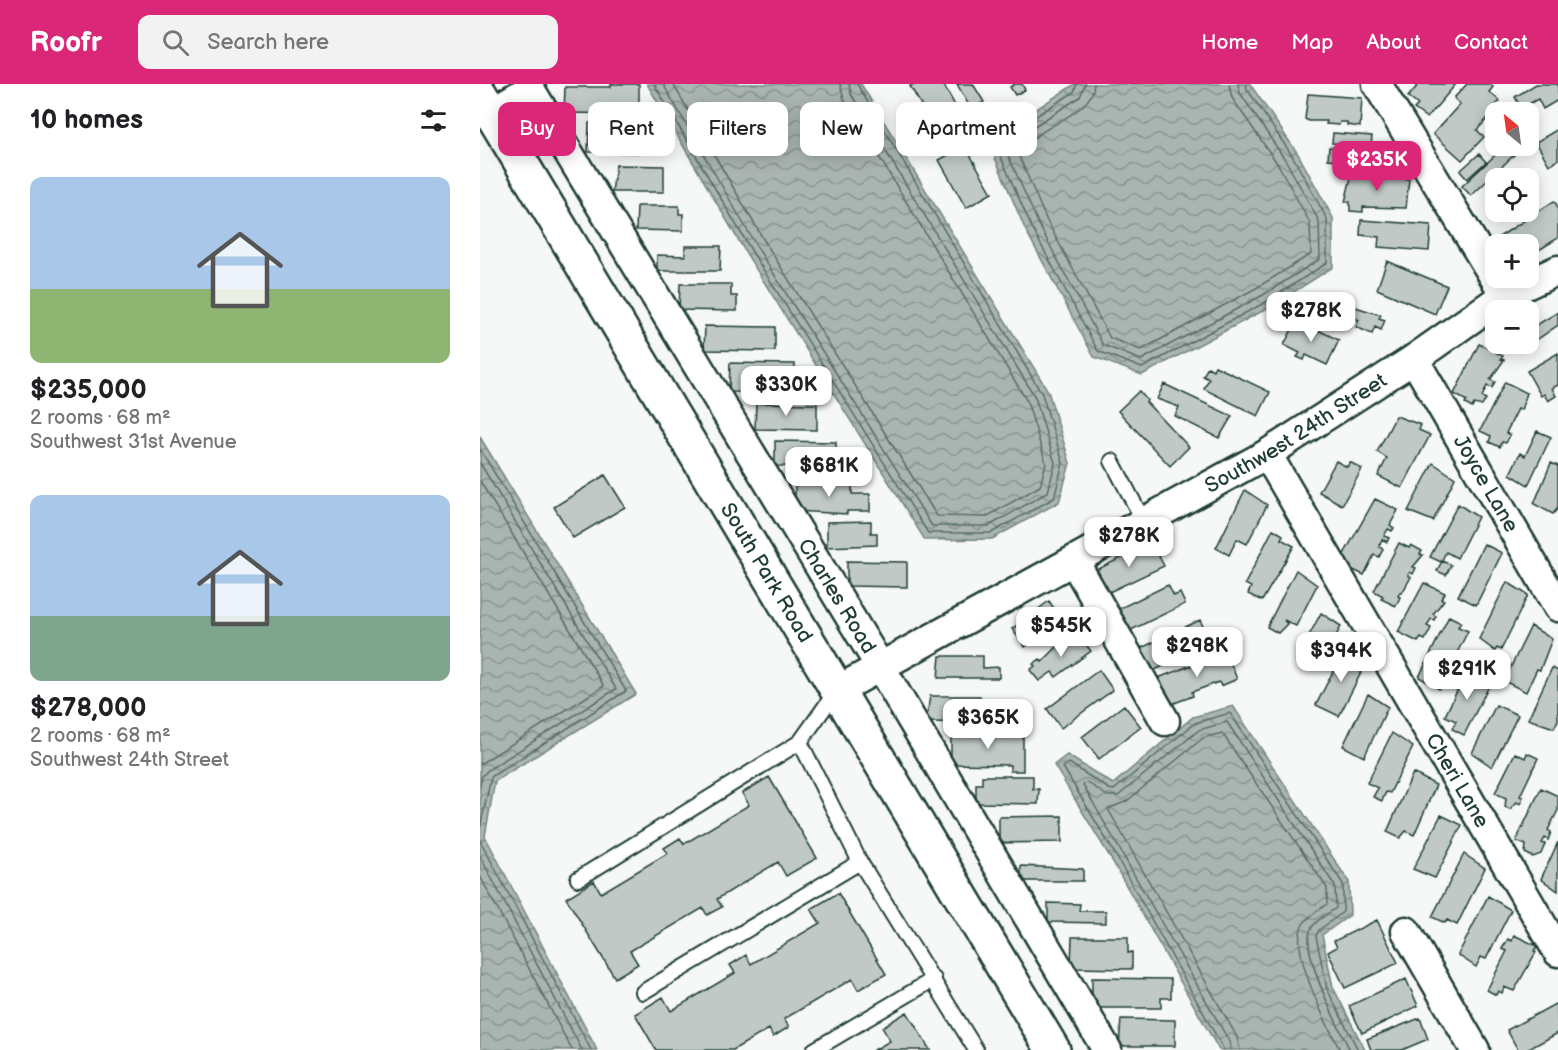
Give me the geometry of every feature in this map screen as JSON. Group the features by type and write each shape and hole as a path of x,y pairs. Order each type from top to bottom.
{"street":[{"path":"1377,84 1505,295"},
{"name":"Charles Road","path":"485,103 530,89 881,668 1107,1050"},
{"name":"South Park Road","path":"485,103 1053,1050"},
{"name":"Southwest 24th Street","path":"838,690 1267,454 1414,359 1505,295 1558,270"},
{"name":"Joyce Lane","path":"1414,359 1558,607"},
{"name":"Cheri Lane","path":"1267,454 1558,952"},
{"path":"1074,561 1166,721"},
{"path":"1406,932 1475,1050"}],"lane":[{"path":"1112,461 1144,522"},
{"path":"578,879 800,742 838,690"},
{"path":"800,742 860,862 934,979 975,1050"},
{"path":"643,992 860,862"},
{"path":"814,1050 934,979"}],"water":[{"path":"647,84 861,84 872,102 800,102 800,156 884,156 884,122 896,141 896,156 905,156 1048,391 1070,463 1059,502 992,539 925,540 746,253 689,156 788,156 788,102 687,102 687,152 675,132 675,102 658,102"},
{"path":"1075,84 1250,84 1298,154 1333,218 1333,267 1270,307 1142,375 1094,357 1025,229 994,156 1037,156 1037,109"},
{"path":"480,437 636,694 495,781 485,836 597,1050 480,1050"},
{"path":"1233,706 1349,882 1350,915 1322,935 1333,987 1365,1050 1219,1050 1110,857 1054,765 1067,755 1113,784 1193,717"}],"building":[{"path":"611,84 639,84 639,102 588,102 588,113 576,113 576,102 564,102 565,87 611,87"},
{"path":"943,84 953,102 919,102 910,86"},
{"path":"957,84 973,84 984,102 967,102"},
{"path":"1022,84 1025,90 1015,95 1010,87"},
{"path":"1419,84 1456,84 1427,118 1414,109 1418,105 1408,97"},
{"path":"1467,84 1490,84 1493,87 1489,92 1500,101 1485,102 1485,121 1477,130 1484,137 1462,160 1433,134 1460,104 1454,98"},
{"path":"1536,84 1558,84 1558,100 1543,109 1538,99 1532,102 1518,102 1515,97"},
{"path":"1308,94 1362,98 1360,127 1347,125 1347,122 1340,122 1339,125 1326,124 1327,121 1305,119"},
{"path":"1558,129 1558,160 1549,165 1539,147 1539,140"},
{"path":"1333,133 1372,136 1371,146 1332,143"},
{"path":"1329,147 1351,150 1349,161 1328,159"},
{"path":"1479,154 1486,162 1467,179 1460,171"},
{"path":"946,156 971,156 992,193 966,208 939,160"},
{"path":"1494,156 1513,156 1500,168 1485,168 1485,183 1471,196 1462,186"},
{"path":"616,165 664,166 664,192 612,192"},
{"path":"1352,173 1409,179 1406,208 1363,207 1363,212 1350,211 1350,202 1345,202"},
{"path":"1554,201 1558,207 1558,238 1539,250 1539,234 1504,234 1522,222 1539,222 1539,211"},
{"path":"637,206 679,206 679,214 683,214 683,231 636,230"},
{"path":"1361,220 1431,225 1429,251 1378,247 1379,237 1360,235"},
{"path":"685,246 721,246 720,271 657,271 657,255 685,256"},
{"path":"1387,261 1447,286 1435,314 1377,289"},
{"path":"680,284 731,284 731,296 737,296 737,311 679,310"},
{"path":"1349,305 1381,315 1379,318 1385,320 1381,330 1375,327 1372,334 1356,327 1359,320 1345,314"},
{"path":"1558,312 1558,325 1539,338 1539,323"},
{"path":"1297,320 1339,340 1327,365 1306,355 1304,360 1297,357 1300,353 1284,345"},
{"path":"705,326 775,327 775,351 704,350"},
{"path":"1479,344 1485,347 1485,354 1503,356 1501,359 1504,360 1490,380 1495,382 1492,388 1487,386 1482,397 1486,399 1482,406 1474,404 1472,408 1465,404 1467,401 1454,394"},
{"path":"1558,353 1558,385 1552,388 1556,396 1548,401 1544,394 1541,396 1527,371"},
{"path":"730,363 795,364 794,393 729,392"},
{"path":"1215,366 1270,392 1258,416 1204,389 1209,379 1203,376 1208,367 1213,370"},
{"path":"1505,382 1527,393 1521,410 1518,409 1506,433 1510,435 1506,443 1502,442 1500,447 1489,442 1491,436 1480,431"},
{"path":"1164,384 1232,416 1219,438 1175,416 1179,407 1157,399"},
{"path":"1139,391 1147,400 1146,402 1189,447 1170,466 1118,411"},
{"path":"756,403 817,404 817,430 755,429"},
{"path":"1396,416 1421,425 1419,430 1430,435 1402,488 1378,476 1387,458 1377,452"},
{"path":"1537,431 1551,437 1528,485 1510,474 1520,453 1525,456"},
{"path":"775,441 836,442 836,452 848,452 847,467 775,466"},
{"path":"1336,461 1347,467 1350,462 1362,469 1342,505 1319,492"},
{"path":"1433,463 1455,478 1433,521 1408,511"},
{"path":"1551,463 1558,466 1558,508 1553,514 1534,504"},
{"path":"605,475 625,507 573,538 554,507"},
{"path":"795,482 852,483 852,494 870,494 870,511 847,511 847,514 795,511"},
{"path":"1245,490 1267,505 1247,544 1237,539 1229,555 1216,548"},
{"path":"1375,499 1398,510 1390,525 1394,528 1392,531 1388,529 1384,536 1389,538 1387,542 1382,539 1379,547 1383,549 1379,557 1374,555 1364,575 1351,569 1343,556"},
{"path":"1458,504 1478,517 1457,558 1446,552 1441,562 1430,557"},
{"path":"871,521 871,533 877,533 877,545 827,547 827,522"},
{"path":"1273,529 1283,535 1281,539 1294,546 1262,601 1248,594 1251,587 1245,584"},
{"path":"1152,543 1164,566 1105,594 1094,571"},
{"path":"1399,543 1409,548 1411,545 1422,551 1420,554 1423,555 1413,567 1416,568 1413,574 1410,572 1408,575 1411,577 1402,593 1400,592 1396,606 1381,599 1383,596 1374,591"},
{"path":"1484,544 1502,553 1476,605 1458,596"},
{"path":"847,561 907,562 907,587 847,586"},
{"path":"1442,561 1451,565 1446,575 1437,571"},
{"path":"1296,570 1317,585 1296,626 1284,620 1287,624 1278,633 1267,627"},
{"path":"1507,582 1528,595 1501,650 1497,648 1495,651 1479,639"},
{"path":"1424,583 1445,593 1441,599 1444,600 1433,614 1436,616 1434,620 1431,619 1427,626 1431,628 1425,640 1421,638 1418,642 1398,632"},
{"path":"1168,585 1174,596 1180,593 1185,604 1127,632 1116,610"},
{"path":"1049,601 1062,620 1025,647 1012,629"},
{"path":"1321,613 1341,626 1319,669 1296,660"},
{"path":"1449,616 1461,622 1458,627 1468,631 1439,689 1419,677"},
{"path":"1200,620 1211,643 1151,672 1139,649"},
{"path":"1531,626 1552,639 1540,670 1537,669 1526,692 1504,681"},
{"path":"1078,634 1091,651 1056,677 1052,672 1039,681 1030,670 1035,666 1033,664 1040,659 1042,662 1062,642 1064,644"},
{"path":"1344,650 1366,663 1339,716 1316,705"},
{"path":"1226,652 1237,679 1221,686 1219,682 1192,692 1193,696 1169,705 1158,678"},
{"path":"940,656 983,656 983,668 999,667 999,678 938,678"},
{"path":"1552,668 1558,671 1558,720 1554,728 1528,719"},
{"path":"1099,670 1113,690 1061,728 1047,709"},
{"path":"1467,670 1491,682 1464,735 1452,729 1456,721 1445,716"},
{"path":"1368,694 1388,707 1364,757 1343,746"},
{"path":"930,696 980,696 981,707 989,708 988,723 926,722"},
{"path":"1124,705 1141,727 1099,759 1082,737"},
{"path":"1496,705 1518,715 1492,767 1472,753"},
{"path":"1392,733 1413,747 1390,793 1386,792 1382,801 1373,797 1378,788 1367,783"},
{"path":"951,734 1023,735 1023,771 1010,771 1010,765 951,764"},
{"path":"1515,753 1525,758 1527,753 1538,758 1520,796 1523,797 1520,804 1517,802 1510,809 1505,807 1506,798 1495,793"},
{"path":"1413,773 1436,785 1414,835 1406,831 1400,838 1387,832"},
{"path":"982,776 1033,776 1033,789 1039,789 1038,804 976,803 976,784 982,784"},
{"path":"769,777 817,858 786,876 778,862 717,899 722,907 707,915 703,908 630,951 638,964 615,978 566,898 594,881 601,893 668,853 664,848 680,838 684,844 749,805 742,793"},
{"path":"1541,788 1558,796 1558,810 1548,830 1551,832 1548,840 1545,838 1542,843 1545,844 1541,854 1533,857 1525,853 1526,845 1516,841"},
{"path":"1441,815 1462,825 1435,878 1413,869"},
{"path":"1062,816 1062,842 999,843 999,817"},
{"path":"1558,842 1558,891 1541,879"},
{"path":"1464,854 1485,868 1457,925 1447,920 1445,923 1432,917"},
{"path":"1021,866 1083,869 1083,881 1021,881"},
{"path":"838,893 886,974 858,990 852,979 784,1019 789,1027 773,1037 769,1029 733,1050 656,1050 635,1014 663,997 671,1011 735,973 730,965 746,955 751,964 820,923 811,909"},
{"path":"1488,896 1511,910 1486,959 1481,957 1476,967 1458,955"},
{"path":"1048,903 1080,904 1079,911 1106,911 1106,923 1048,922"},
{"path":"1377,920 1398,963 1345,988 1328,952 1337,947 1334,941"},
{"path":"1514,935 1537,946 1534,951 1536,952 1514,991 1504,987 1502,993 1498,991 1496,995 1487,990 1507,951 1502,949 1508,939 1512,941"},
{"path":"1072,937 1128,937 1128,953 1132,952 1132,969 1071,968"},
{"path":"1092,978 1171,979 1171,998 1161,998 1161,1008 1092,1008"},
{"path":"1406,979 1418,1006 1362,1033 1349,1006"},
{"path":"1557,1003 1558,1033 1527,1050 1518,1050 1507,1030"},
{"path":"907,1012 930,1050 874,1050 890,1041 882,1027"},
{"path":"1420,1018 1428,1039 1402,1050 1371,1050 1367,1039"},
{"path":"1121,1019 1175,1020 1175,1046 1119,1046"}]}
